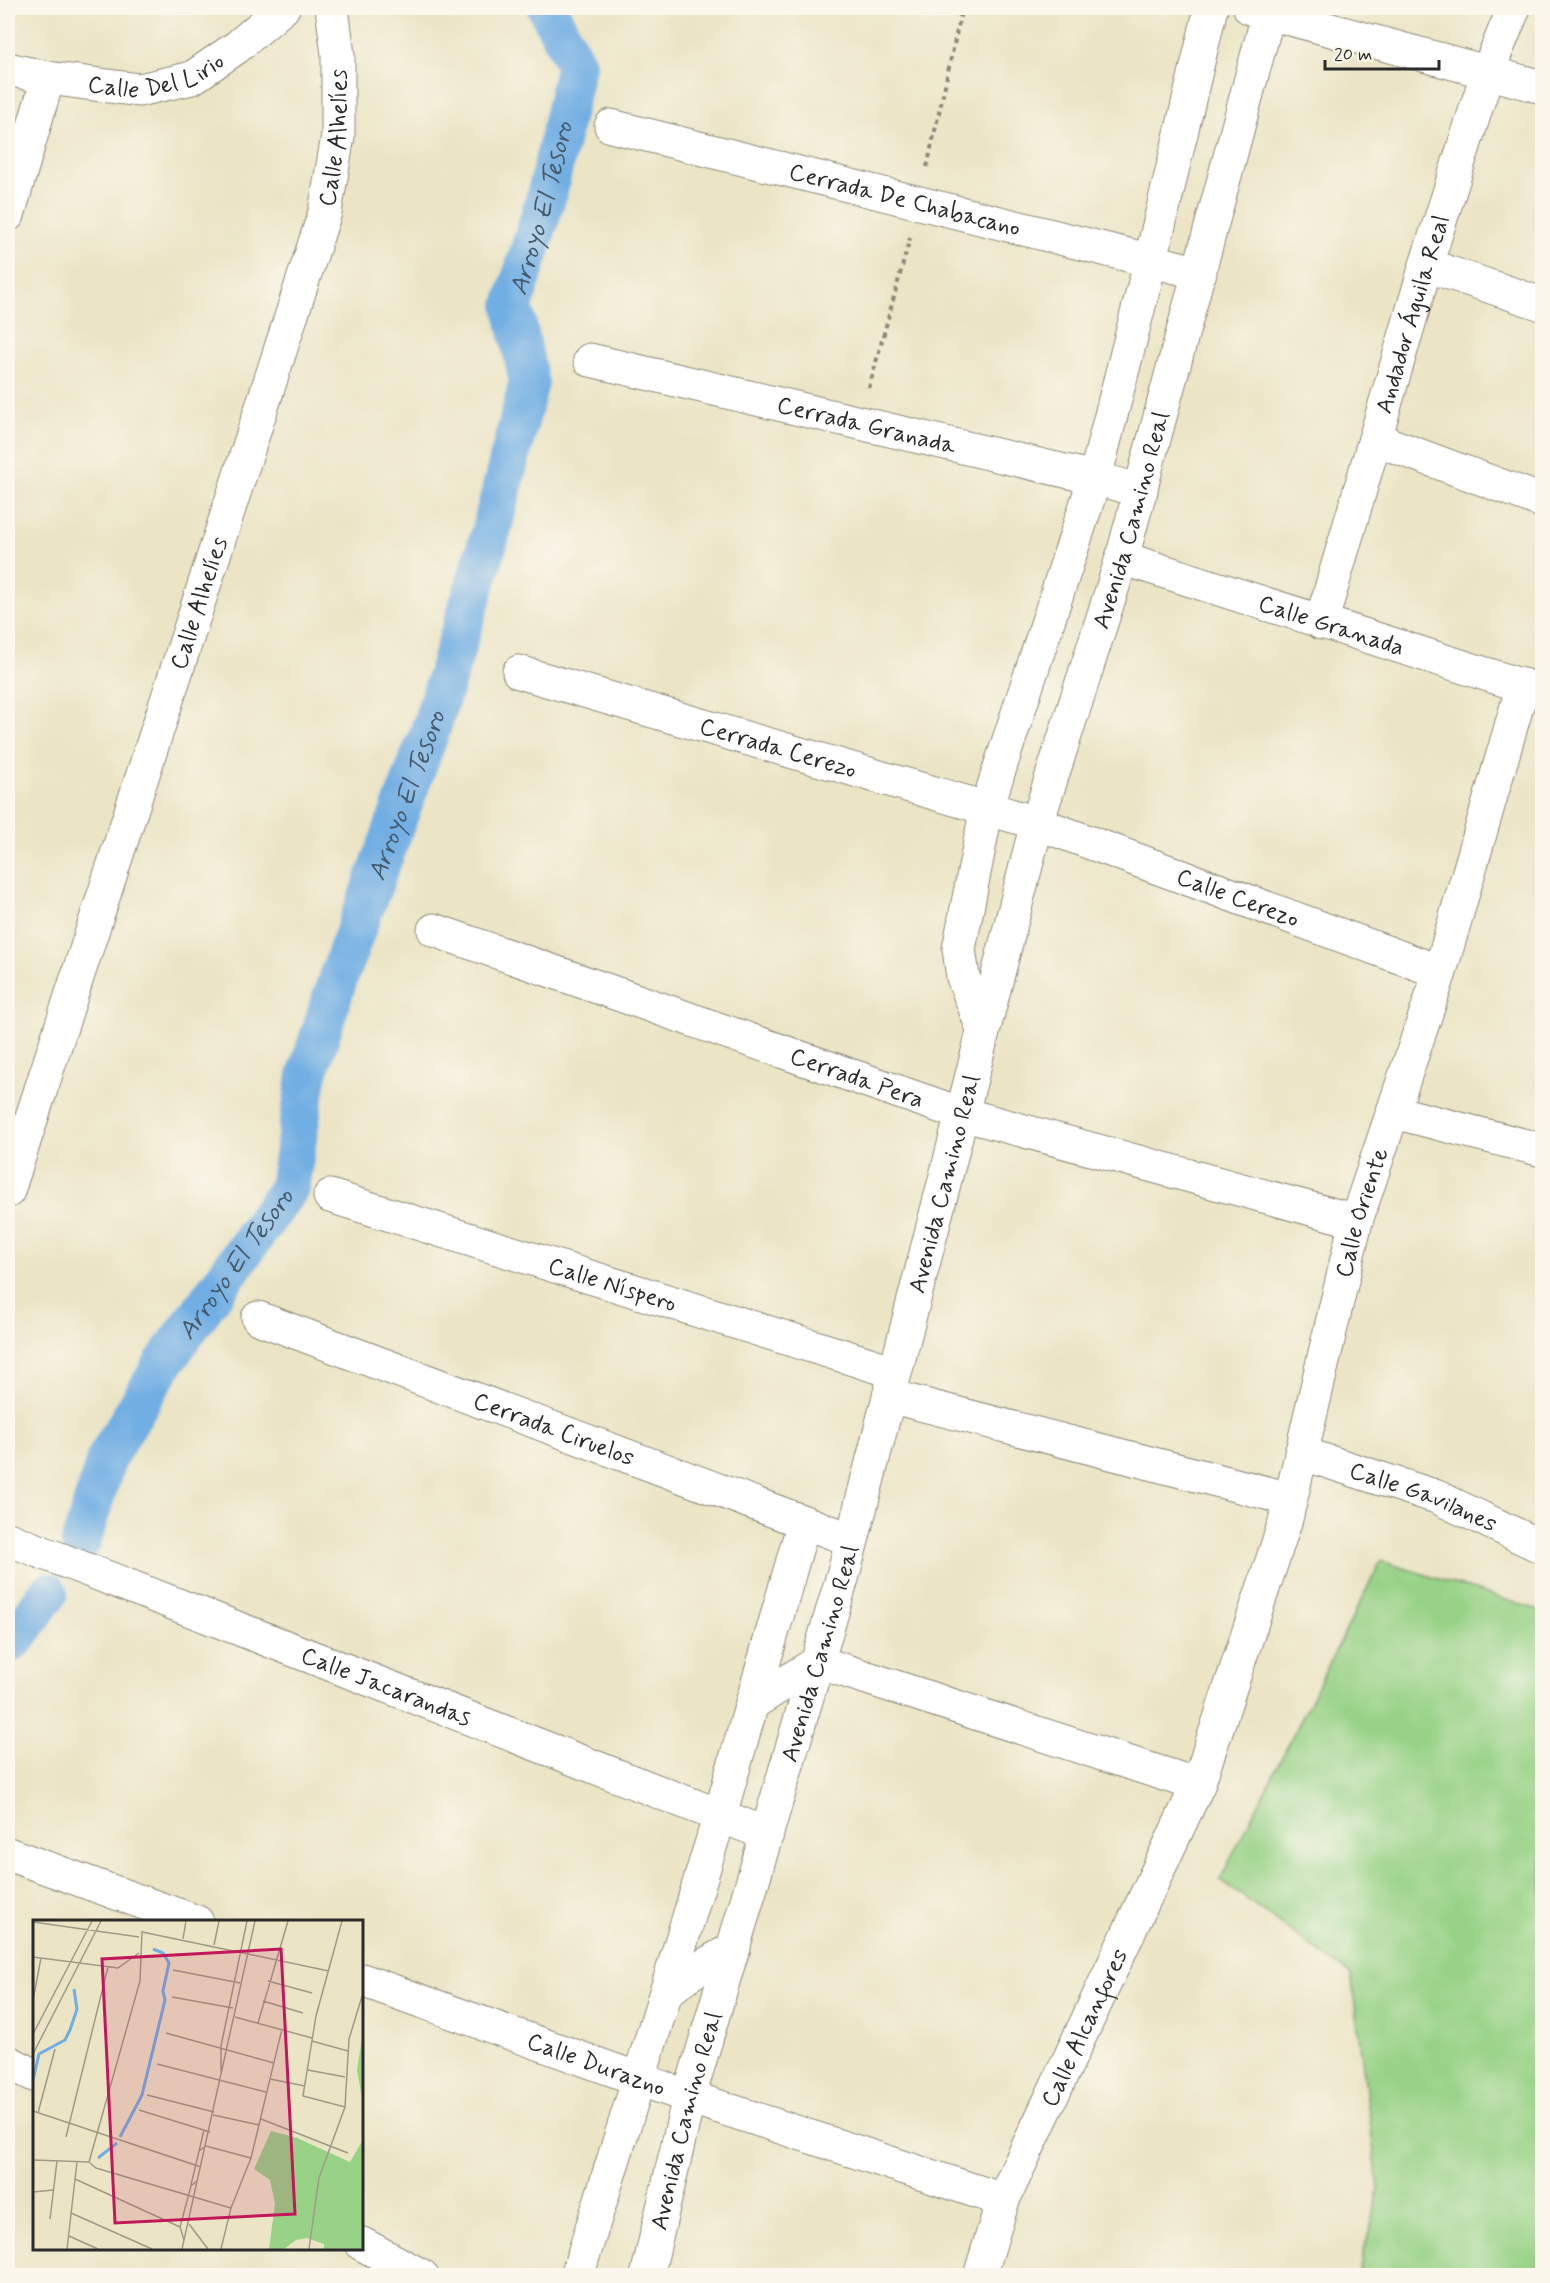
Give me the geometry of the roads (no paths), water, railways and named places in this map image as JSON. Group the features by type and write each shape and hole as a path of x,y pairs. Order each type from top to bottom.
{"street":[{"name":"Calle Del Lirio","path":"8,69 48,78 139,90 192,78 237,47 283,8"},
{"name":"Calle Alhelíes","path":"8,1191 325,212 338,136 338,55 332,8"},
{"name":"Avenida Camino Real","path":"983,1029 963,977 959,949 987,807 1095,478 1151,259 1211,8"},
{"name":"Andador Águila Real","path":"1321,623 1426,265 1488,71 1514,8"},
{"path":"1263,9 1542,87"},
{"name":"Avenida Camino Real","path":"647,2276 689,2097 852,1540 1036,823 1122,558 1141,491 1200,273 1263,9"},
{"path":"8,215 48,78"},
{"name":"Cerrada De Chabacano","path":"611,126 1200,273"},
{"path":"1426,265 1542,304"},
{"name":"Cerrada Granada","path":"590,360 1095,478 1141,491"},
{"path":"1375,439 1542,501"},
{"name":"Calle Granada","path":"1122,558 1321,623 1533,688"},
{"name":"Cerrada Cerezo","path":"519,672 1036,823"},
{"name":"Calle Oriente","path":"1211,1744 1286,1519 1356,1221 1533,688"},
{"name":"Calle Cerezo","path":"1036,823 1440,972"},
{"name":"Cerrada Pera","path":"434,930 962,1114 1356,1221"},
{"path":"1394,1112 1542,1150"},
{"name":"Calle Níspero","path":"330,1196 892,1384 1290,1499"},
{"name":"Cerrada Ciruelos","path":"258,1318 852,1540"},
{"name":"Calle Gavilanes","path":"1301,1453 1437,1497 1542,1547"},
{"path":"577,2276 720,1815 804,1522"},
{"name":"Calle Jacarandas","path":"8,1539 767,1833"},
{"path":"753,1703 818,1662 1198,1785"},
{"name":"Calle Alcanfores","path":"980,2276 1003,2200 1198,1785 1211,1744"},
{"path":"8,1854 191,1920"},
{"path":"666,1992 700,1967 734,1948"},
{"name":"Calle Durazno","path":"363,1980 689,2097 1003,2200"},
{"path":"8,2061 33,2074"},
{"path":"363,2245 422,2276"}],"waterway":[{"name":"Arroyo El Tesoro","path":"81,1542 107,1457 163,1364 289,1188 307,1076 338,978 430,731 471,599 491,532 529,382 513,306 547,194 576,65 547,8"},
{"name":"Arroyo El Tesoro","path":"8,1644 17,1637 48,1593"}]}
